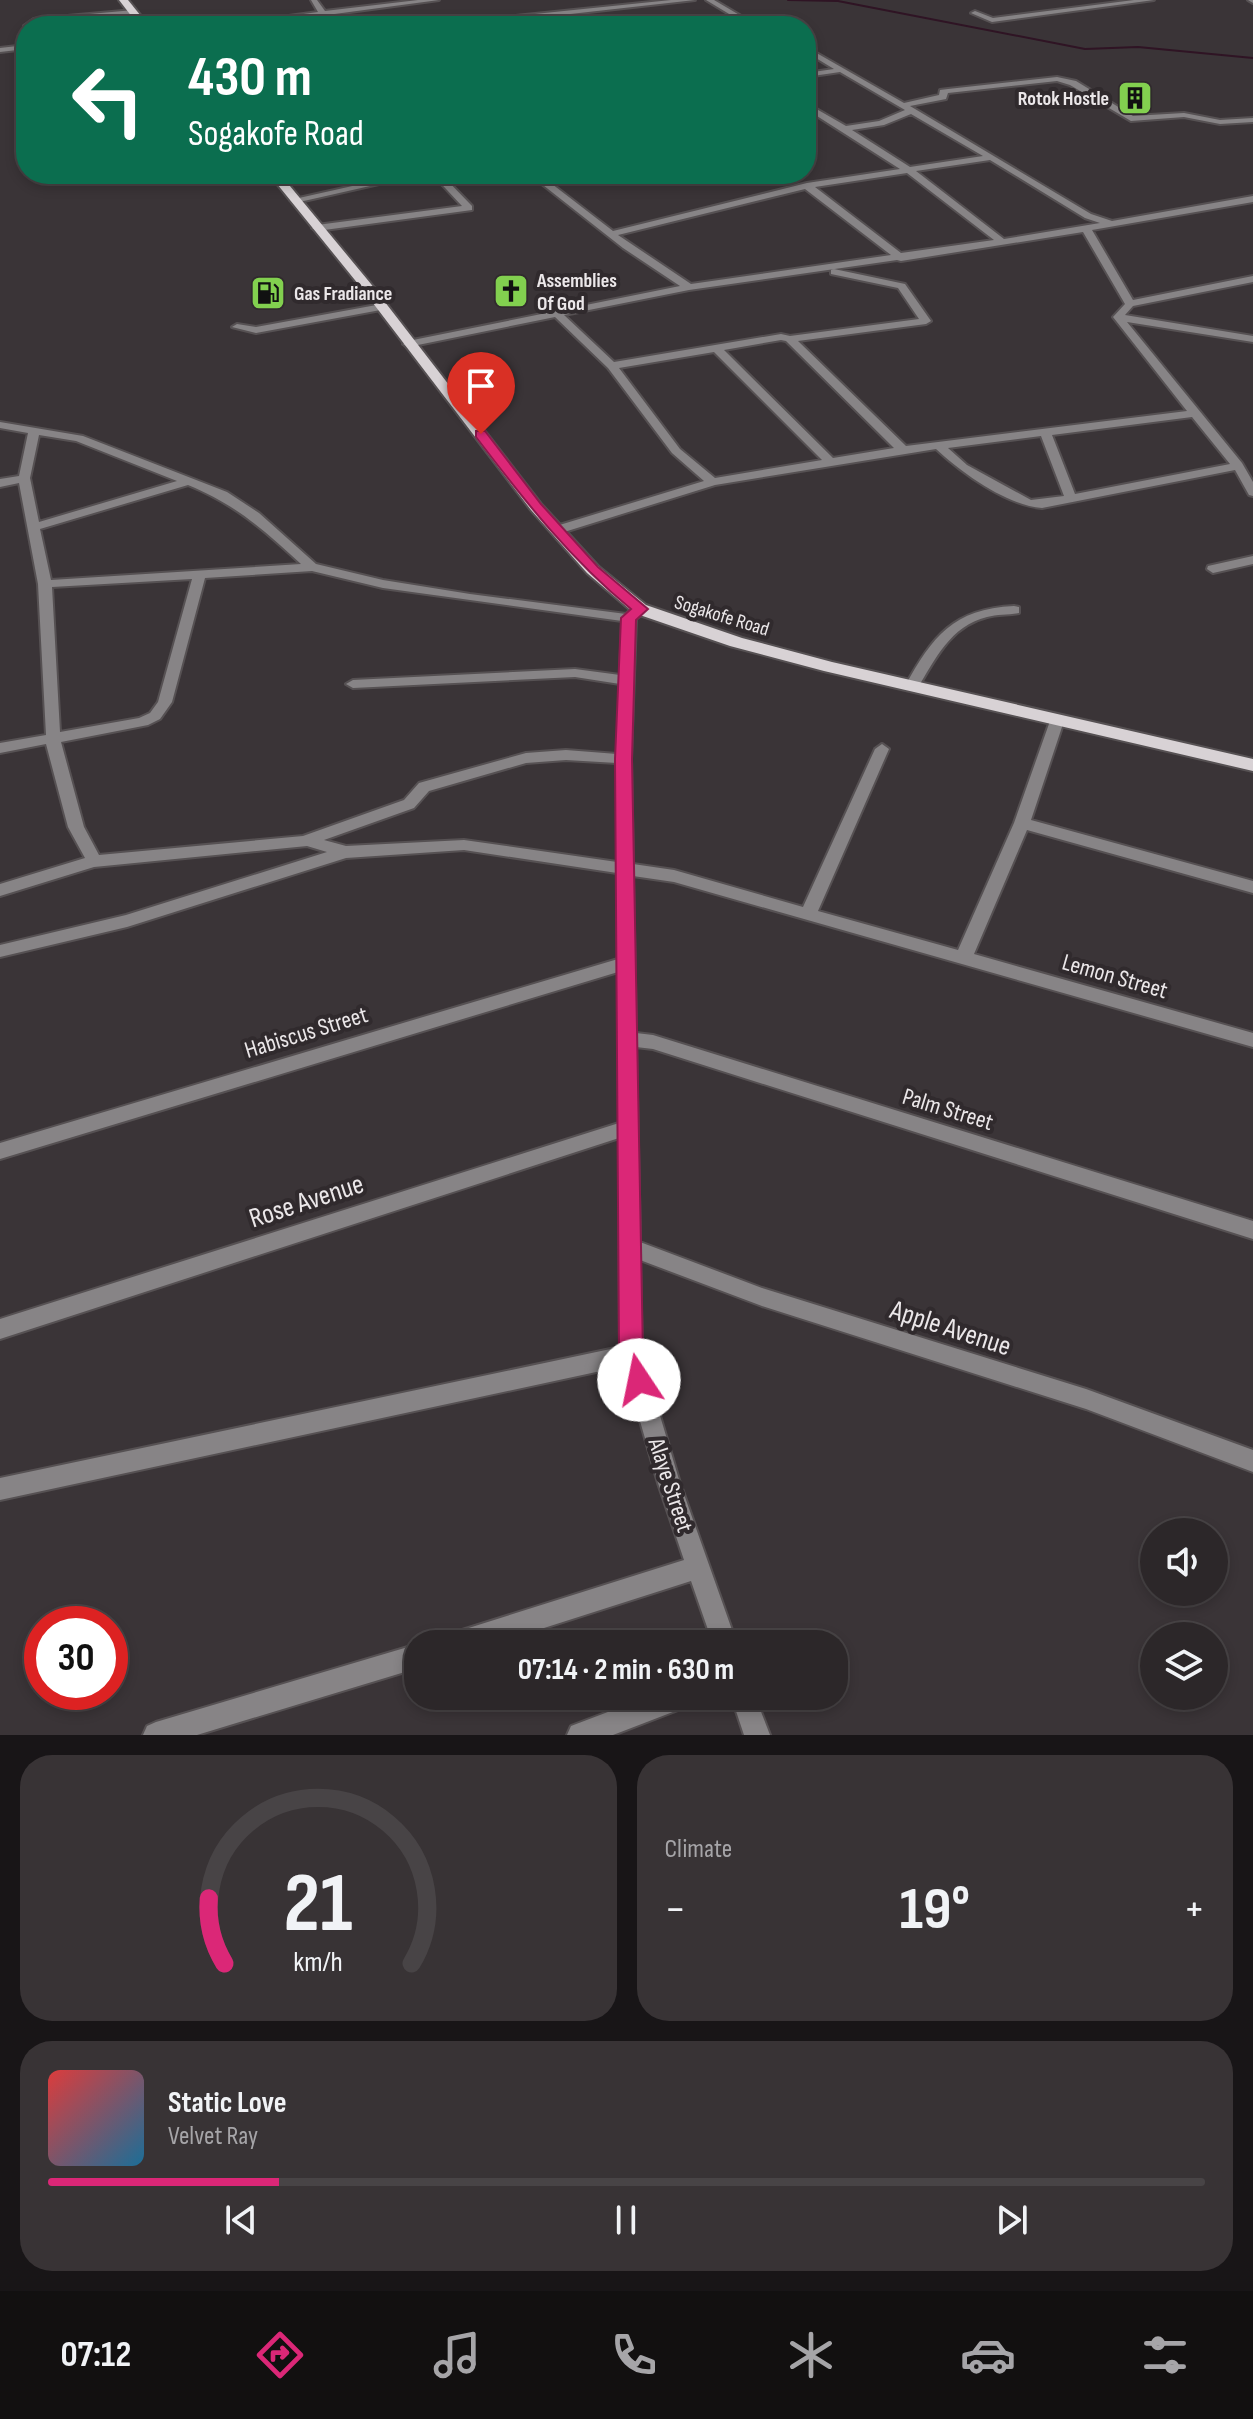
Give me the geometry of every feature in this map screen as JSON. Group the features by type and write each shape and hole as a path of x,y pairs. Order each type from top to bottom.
{"main road":[{"path":"123,0 137,16"},
{"name":"Sogakofe Road","path":"282,184 557,530 634,614 912,686 1253,765"}],"street":[{"path":"314,0 323,14"},
{"path":"306,16 436,0"},
{"path":"614,0 627,7"},
{"path":"536,16 692,0"},
{"path":"709,0 737,16"},
{"path":"975,13 992,20 1151,0"},
{"path":"1053,4 1077,8"},
{"path":"90,16 134,12"},
{"path":"816,55 1088,216 1113,224"},
{"path":"816,74 840,70"},
{"path":"901,106 943,97 943,92 948,91 1057,79 1073,83 1131,119 1192,115 1220,122 1251,123"},
{"path":"816,111 907,169 1002,242"},
{"path":"845,129 881,123 911,111"},
{"path":"612,234 634,225 807,186 991,157"},
{"path":"295,200 371,184"},
{"path":"317,228 469,208 446,184"},
{"path":"546,184 689,287"},
{"path":"807,186 901,258"},
{"path":"408,344 689,287 1056,234 1253,199"},
{"path":"1088,216 1087,229 1094,249 1130,304"},
{"path":"1056,234 1094,249"},
{"path":"612,366 769,337 790,339 926,321 901,286 823,270"},
{"path":"1118,317 1130,304 1253,279"},
{"path":"237,327 256,330 382,307"},
{"path":"557,314 612,366 676,451 713,482"},
{"path":"1118,317 1253,339"},
{"path":"1118,317 1238,466 1253,492"},
{"path":"790,339 903,450"},
{"path":"716,348 829,461"},
{"path":"557,530 713,482 903,450 1195,413"},
{"path":"0,425 79,438 223,495 255,516 312,567"},
{"path":"34,430 24,478 45,584 53,737 60,776 76,827 94,861"},
{"path":"1045,431 1071,498"},
{"path":"938,445 963,468 1028,503 1042,504 1238,466"},
{"path":"0,483 24,478"},
{"path":"34,527 190,481"},
{"path":"1213,569 1253,560"},
{"path":"45,584 312,567 383,584 470,598 634,614"},
{"path":"0,748 143,722 155,716 165,702 200,574"},
{"path":"912,686 942,636 978,612 1014,610"},
{"name":"Alaye Street","path":"634,614 624,759 631,1355 669,1483 720,1630"},
{"path":"353,684 575,673 628,681"},
{"path":"964,957 1022,823 1057,721"},
{"path":"808,914 882,749"},
{"path":"0,890 94,861 307,841 409,804 424,787 526,758 566,755 624,759"},
{"path":"1022,823 1253,887"},
{"path":"307,841 345,852"},
{"name":"Lemon Street","path":"345,852 464,845 674,876 1253,1040"},
{"path":"0,951 127,921 249,879 345,852"},
{"path":"0,900 19,885"},
{"name":"Habiscus Street","path":"0,1151 627,963"},
{"name":"Palm Street","path":"629,1039 653,1042 1253,1230"},
{"name":"Rose Avenue","path":"0,1329 630,1127"},
{"name":"Apple Avenue","path":"631,1248 762,1297 1086,1399 1253,1461"},
{"path":"0,1489 631,1355"},
{"path":"500,1630 699,1567"},
{"path":"156,1735 404,1660"},
{"path":"580,1735 645,1710"},
{"path":"748,1710 757,1735"}],"waterway":[{"path":"788,0 838,1 1085,49 1138,47 1253,58"}],"place":[{"name":"Rotok Hostle","path":"1135,98"},
{"name":"Assemblies Of God","path":"511,291"},
{"name":"Gas Fradiance","path":"268,293"}],"route":[{"path":"481,434 536,507 593,570 640,609 629,618 624,759 631,1355 639,1380"}]}
